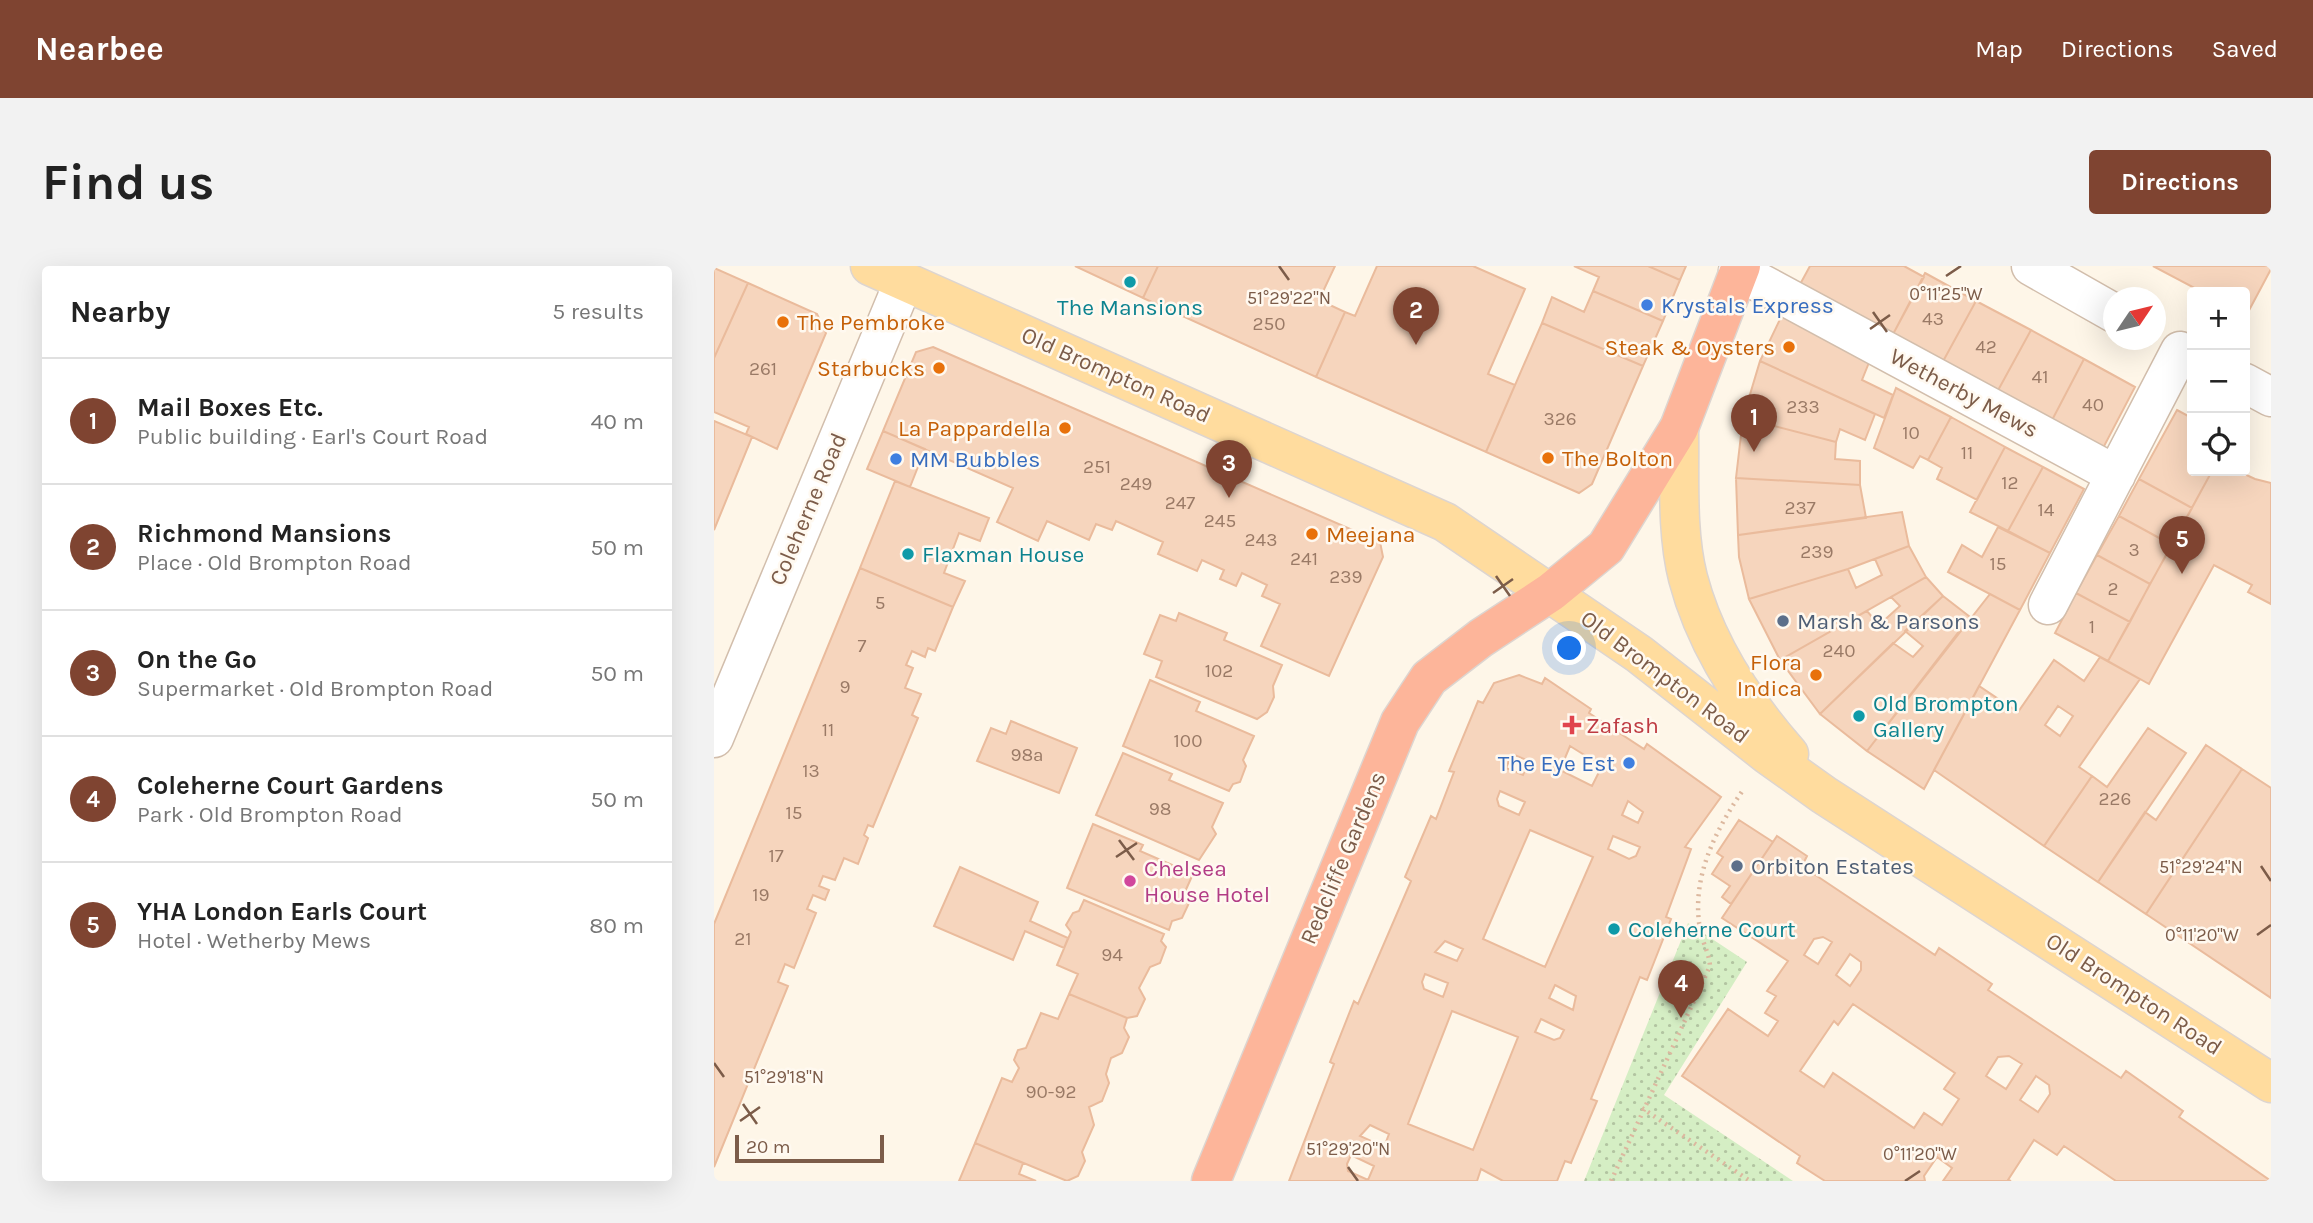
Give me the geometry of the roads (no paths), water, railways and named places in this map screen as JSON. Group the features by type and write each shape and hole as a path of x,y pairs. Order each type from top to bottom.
{"highway":[{"name":"Redcliffe Gardens","path":"1211,1181 1400,722 1429,678 1481,638 1551,592 1606,547 1679,428 1739,269"}],"main road":[{"name":"Old Brompton Road","path":"887,273 1413,505 1445,522 1551,592 1662,671 1768,755 1824,795 2271,1083"},
{"path":"1679,428 1688,576 1705,630 1741,690 1780,744 1824,795"}],"street":[{"path":"2031,266 2103,307"},
{"name":"Wetherby Mews","path":"1739,269 2116,475"},
{"name":"Coleherne Road","path":"714,738 725,678 887,273"},
{"path":"2048,605 2116,475 2176,348"}],"place":[{"name":"The Mansions","path":"1130,282"},
{"name":"Krystals Express","path":"1647,305"},
{"name":"The Pembroke","path":"783,322"},
{"name":"Richmond Mansions","path":"1416,345"},
{"name":"Steak & Oysters","path":"1789,347"},
{"name":"Starbucks","path":"939,368"},
{"name":"La Pappardella","path":"1065,428"},
{"name":"Mail Boxes Etc.","path":"1754,452"},
{"name":"The Bolton","path":"1548,458"},
{"name":"MM Bubbles","path":"896,459"},
{"name":"On the Go","path":"1229,498"},
{"name":"Meejana","path":"1312,534"},
{"name":"Flaxman House","path":"908,554"},
{"name":"YHA London Earls Court","path":"2182,574"},
{"name":"Marsh & Parsons","path":"1783,621"},
{"name":"Flora Indica","path":"1816,675"},
{"name":"Old Brompton Gallery","path":"1859,716"},
{"name":"Zafash","path":"1572,725"},
{"name":"The Eye Est","path":"1629,763"},
{"name":"Orbiton Estates","path":"1737,866"},
{"name":"Chelsea House Hotel","path":"1130,881"},
{"name":"Coleherne Court","path":"1614,929"},
{"name":"Coleherne Court Gardens","path":"1681,1018"}]}
